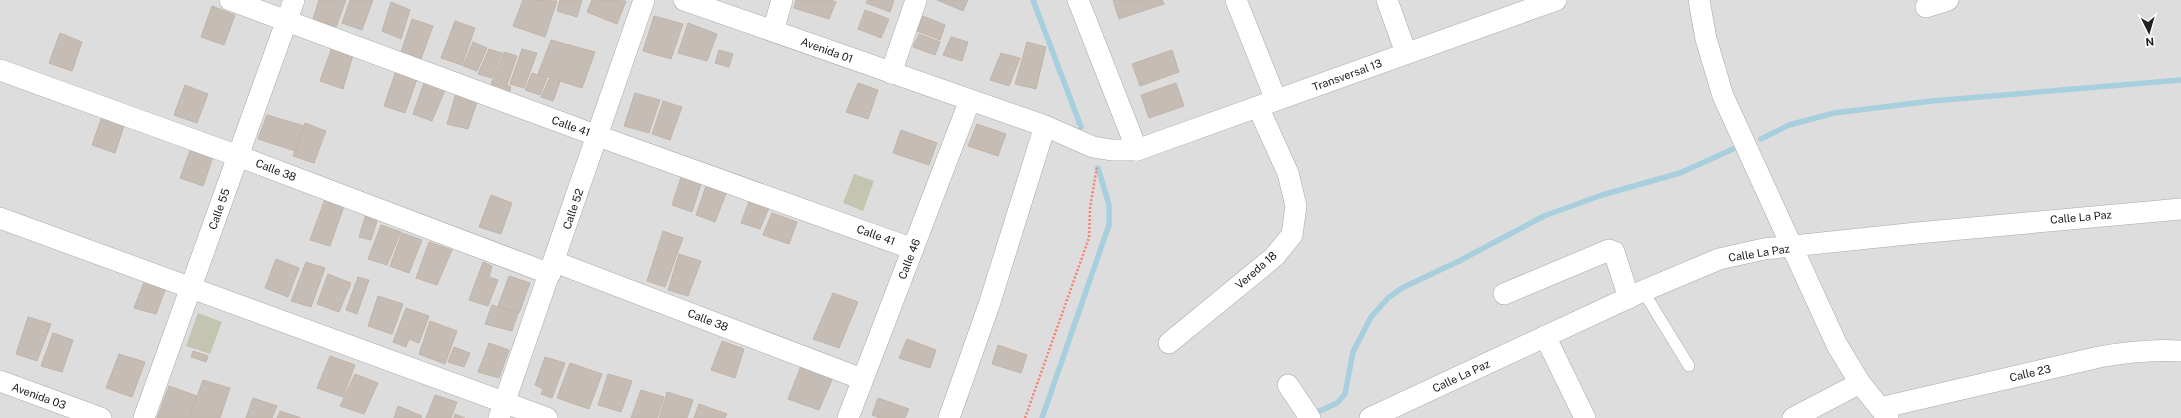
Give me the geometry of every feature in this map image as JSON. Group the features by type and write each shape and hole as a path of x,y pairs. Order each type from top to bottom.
{"street":[{"name":"Calle 41","path":"230,0 598,136 913,248"},
{"name":"Calle 55","path":"144,418 294,0"},
{"name":"Calle 52","path":"502,410 644,0"},
{"name":"Avenida 01","path":"684,0 1045,126 1082,143 1101,149 1137,150"},
{"path":"773,31 782,0"},
{"path":"891,73 916,0"},
{"path":"1078,0 1137,150"},
{"name":"Vereda 18","path":"1169,343 1274,257 1292,235 1296,206 1288,173 1236,0"},
{"path":"1387,0 1406,53"},
{"path":"1699,0 1706,39 1723,96 1837,345 1860,383 1884,413"},
{"path":"1926,7 1948,0"},
{"name":"Transversal 13","path":"1137,150 1544,2"},
{"name":"Calle 38","path":"0,70 862,379"},
{"name":"Calle 46","path":"848,418 970,100"},
{"path":"949,418 989,305 1045,126"},
{"name":"Calle La Paz","path":"1370,418 1636,294 1719,259 1764,249 1917,233 2181,209"},
{"path":"0,218 192,287 502,410 548,418"},
{"path":"1504,294 1609,250 1614,252 1636,294"},
{"path":"1545,336 1585,418"},
{"name":"Calle 23","path":"1884,413 2107,356 2129,352 2162,350 2181,351"},
{"name":"Avenida 03","path":"0,381 101,418"},
{"path":"1793,418 1860,383"},
{"path":"1288,385 1305,411"}],"lane":[{"path":"1636,294 1689,366"}],"path":[{"path":"1025,418 1089,238 1090,208 1101,149"}],"shaded area":[{"path":"0,0 2181,0 2181,418 0,418"},
{"path":"854,174 874,181 863,211 843,203"},
{"path":"198,313 222,322 210,354 186,346"}],"building":[{"path":"319,0 346,0 336,27 313,19"},
{"path":"350,0 373,0 362,30 342,23"},
{"path":"523,0 557,1 545,37 513,26"},
{"path":"560,0 582,0 577,17 557,11"},
{"path":"592,0 626,1 617,24 587,12"},
{"path":"796,0 831,0 836,2 829,19 794,8"},
{"path":"868,0 894,0 890,12 866,3"},
{"path":"937,0 968,0 963,11"},
{"path":"1113,0 1162,0 1164,4 1119,19"},
{"path":"391,2 410,10 401,39 382,31"},
{"path":"212,6 235,15 224,45 201,37"},
{"path":"865,10 889,19 881,38 858,29"},
{"path":"654,16 683,24 671,59 643,51"},
{"path":"923,16 945,25 940,40 917,31"},
{"path":"412,19 433,26 421,59 401,52"},
{"path":"455,21 475,28 462,65 441,58"},
{"path":"688,23 717,34 707,61 678,53"},
{"path":"60,33 82,42 72,71 49,63"},
{"path":"919,34 940,42 935,55 913,47"},
{"path":"951,37 968,42 962,61 943,55"},
{"path":"551,40 595,52 582,88 538,74"},
{"path":"473,42 487,48 477,71 463,66"},
{"path":"1027,42 1046,47 1036,89 1015,84"},
{"path":"332,47 353,55 343,89 320,81"},
{"path":"489,49 502,53 492,78 478,74"},
{"path":"522,49 537,53 524,88 510,84"},
{"path":"719,50 733,54 729,67 715,63"},
{"path":"1172,50 1179,72 1140,86 1132,64"},
{"path":"504,52 517,56 507,85 511,87 509,93 490,87"},
{"path":"1001,53 1020,58 1009,86 990,80"},
{"path":"396,71 417,79 405,113 384,106"},
{"path":"532,73 547,78 540,95 525,90"},
{"path":"549,79 560,82 553,101 541,97"},
{"path":"424,83 445,90 432,121 413,114"},
{"path":"858,83 878,90 868,119 846,112"},
{"path":"1176,83 1184,106 1149,118 1141,95"},
{"path":"185,85 208,94 197,123 174,115"},
{"path":"456,93 478,99 468,129 447,124"},
{"path":"635,93 660,100 649,133 624,126"},
{"path":"663,101 682,107 670,140 652,134"},
{"path":"103,114 125,123 115,153 92,145"},
{"path":"267,115 304,126 295,151 258,139"},
{"path":"305,123 326,131 314,163 293,156"},
{"path":"977,124 1006,134 998,156 968,146"},
{"path":"901,130 937,143 929,165 893,153"},
{"path":"191,148 213,157 203,186 180,178"},
{"path":"682,174 702,181 692,212 672,205"},
{"path":"707,183 727,191 715,222 696,215"},
{"path":"491,195 512,203 501,234 479,227"},
{"path":"751,196 771,203 760,229 741,223"},
{"path":"325,199 344,206 330,246 310,240"},
{"path":"772,213 797,222 789,244 763,235"},
{"path":"366,214 378,218 371,240 359,237"},
{"path":"381,225 401,232 387,265 368,259"},
{"path":"663,231 683,238 665,287 647,281"},
{"path":"402,233 422,240 409,273 390,266"},
{"path":"429,242 452,250 437,285 416,278"},
{"path":"679,254 701,261 688,296 668,290"},
{"path":"276,259 299,268 288,297 265,288"},
{"path":"306,262 325,268 311,307 291,301"},
{"path":"483,262 492,266 489,277 498,280 488,306 469,300"},
{"path":"328,274 351,283 339,312 317,304"},
{"path":"509,276 530,283 519,313 498,306"},
{"path":"146,277 167,285 156,314 134,308"},
{"path":"358,277 369,280 357,314 346,310"},
{"path":"833,293 858,302 839,348 813,339"},
{"path":"378,296 403,304 392,334 368,326"},
{"path":"492,305 518,313 512,331 485,324"},
{"path":"406,308 429,316 419,343 409,339 406,347 393,342"},
{"path":"28,317 51,324 37,361 16,354"},
{"path":"430,321 457,331 445,364 419,354"},
{"path":"53,333 73,340 62,372 41,366"},
{"path":"907,339 936,350 930,368 899,358"},
{"path":"722,341 744,349 735,378 711,370"},
{"path":"489,343 509,350 499,378 478,372"},
{"path":"998,345 1027,355 1021,373 992,364"},
{"path":"454,347 470,353 464,367 448,362"},
{"path":"193,351 208,356 206,362 191,357"},
{"path":"119,354 145,362 132,397 106,388"},
{"path":"330,356 355,365 343,397 317,388"},
{"path":"545,357 565,363 552,398 541,394 543,389 535,385"},
{"path":"570,363 602,374 589,409 557,398"},
{"path":"801,366 833,377 819,410 788,399"},
{"path":"355,374 378,383 364,414 340,406"},
{"path":"608,374 632,381 621,412 598,405"},
{"path":"203,380 230,388 220,418 189,418"},
{"path":"169,386 197,396 189,418 157,418"},
{"path":"641,390 664,397 657,418 631,418"},
{"path":"667,392 693,400 687,418 659,418"},
{"path":"435,395 457,402 451,418 426,418"},
{"path":"253,398 277,406 272,418 246,418"},
{"path":"878,398 909,409 905,418 880,418 872,415"},
{"path":"699,404 727,414 725,418 694,418"},
{"path":"398,406 422,416 421,418 394,418"},
{"path":"280,411 301,418 277,418"},
{"path":"455,414 465,418 454,418"}],"waterway":[{"path":"1033,0 1081,127"},
{"path":"1761,139 1789,125 1834,113 1932,101 2181,80"},
{"path":"1313,414 1337,403 1345,394 1353,352 1371,317 1388,298 1402,288 1459,261 1544,216 1602,195 1680,173 1733,149"},
{"path":"1042,418 1109,225 1109,205 1098,168"}]}
